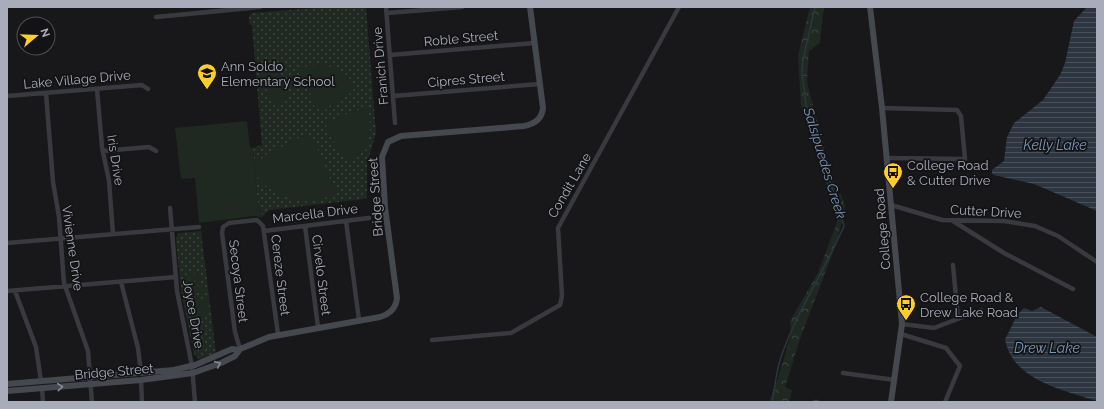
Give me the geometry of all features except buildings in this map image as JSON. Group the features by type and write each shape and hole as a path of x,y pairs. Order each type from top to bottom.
{"street":[{"path":"156,17 260,7"},
{"name":"Franich Drive","path":"386,7 395,123"},
{"path":"387,13 462,7"},
{"name":"Bridge Street","path":"7,391 141,380 193,373 235,356 240,350 278,334 388,314 394,308 397,301 383,183 382,157 386,144 401,136 532,124 538,120 542,113 540,84 530,7"},
{"name":"Condit Lane","path":"432,340 512,333 560,305 562,296 558,228 679,7"},
{"name":"College Road","path":"870,7 882,108 902,324 892,402"},
{"name":"Roble Street","path":"390,54 534,43"},
{"name":"Cipres Street","path":"393,96 540,84"},
{"name":"Lake Village Drive","path":"7,96 142,85 148,89"},
{"name":"Iris Drive","path":"98,88 103,151 109,181 114,234"},
{"name":"Vivienne Drive","path":"46,93 53,182 61,239 65,286 87,346 91,377 92,402"},
{"path":"882,108 957,110 961,116 965,158 887,158"},
{"path":"103,151 149,147 156,151"},
{"name":"Cutter Drive","path":"891,205 931,218 953,221 1004,221 1035,226 1058,236 1097,262"},
{"name":"Joyce Drive","path":"170,208 176,277 192,366 196,402"},
{"name":"Marcella Drive","path":"264,231 369,218"},
{"path":"346,220 359,320"},
{"name":"Cereze Street","path":"259,221 262,224 264,231 278,334"},
{"name":"Secoya Street","path":"240,350 233,321 222,231 224,226 229,223 259,221"},
{"path":"953,221 1004,253 1073,289"},
{"name":"Cirvelo Street","path":"305,226 318,327"},
{"path":"7,243 199,227"},
{"path":"953,265 958,319"},
{"path":"7,291 176,277"},
{"path":"122,282 138,348 140,373"},
{"path":"15,290 37,351 41,381"},
{"path":"902,324 934,328 981,310"},
{"path":"901,334 946,348 960,366 945,402"},
{"name":"Bridge Street","path":"7,384 174,370 192,366 232,349 240,350"},
{"path":"843,373 895,380"},
{"path":"141,380 142,402"},
{"path":"42,388 43,402"}],"green space":[{"path":"328,7 366,7 376,133 367,164 367,197 364,199 269,210 263,216 258,206 253,148 262,145 252,26 249,23 249,16 252,13"},
{"path":"810,7 825,7 820,43 809,51 807,80 837,194 841,194 845,206 838,239 800,339 785,387 792,390 789,402 769,402 791,335 790,321 818,273 837,222 832,200 801,105 798,55"},
{"path":"274,64 290,97 273,106 267,94 269,93 259,72"},
{"path":"316,65 329,66 340,70 353,82 356,88 327,108 322,110 315,108 301,69"},
{"path":"366,107 370,123 369,138 361,152 348,163 325,129 328,121"},
{"path":"247,121 250,148 253,148 258,206 263,216 199,223 195,178 181,179 175,128"},
{"path":"304,135 312,137 336,192 328,196 311,200 295,199 279,193 259,180 257,173 257,161"},
{"path":"201,231 216,353 199,359 194,354 181,291 176,238 179,233"},
{"path":"200,273 201,280 186,282 185,275"},
{"path":"202,285 203,292 187,294 187,287"},
{"path":"207,298 209,316 195,318 193,300"}],"water":[{"name":"Kelly Lake","path":"1087,7 1097,7 1097,211 1034,184 994,175 992,173 992,170 1004,161 1007,137 1014,123 1043,100 1060,75 1065,63 1074,21"},
{"name":"Drew Lake","path":"1041,307 1097,337 1097,401 1055,387 1028,374 1010,353 1005,339 1015,318 1024,308 1032,311"}],"waterway":[{"name":"Salsipuedes Creek","path":"772,402 781,357 795,323 844,226 806,105 802,73 803,60 815,7"}],"place":[{"name":"Ann Soldo Elementary School","path":"207,90"},
{"name":"College Road & Cutter Drive","path":"893,189"},
{"name":"College Road & Drew Lake Road","path":"906,321"}]}
